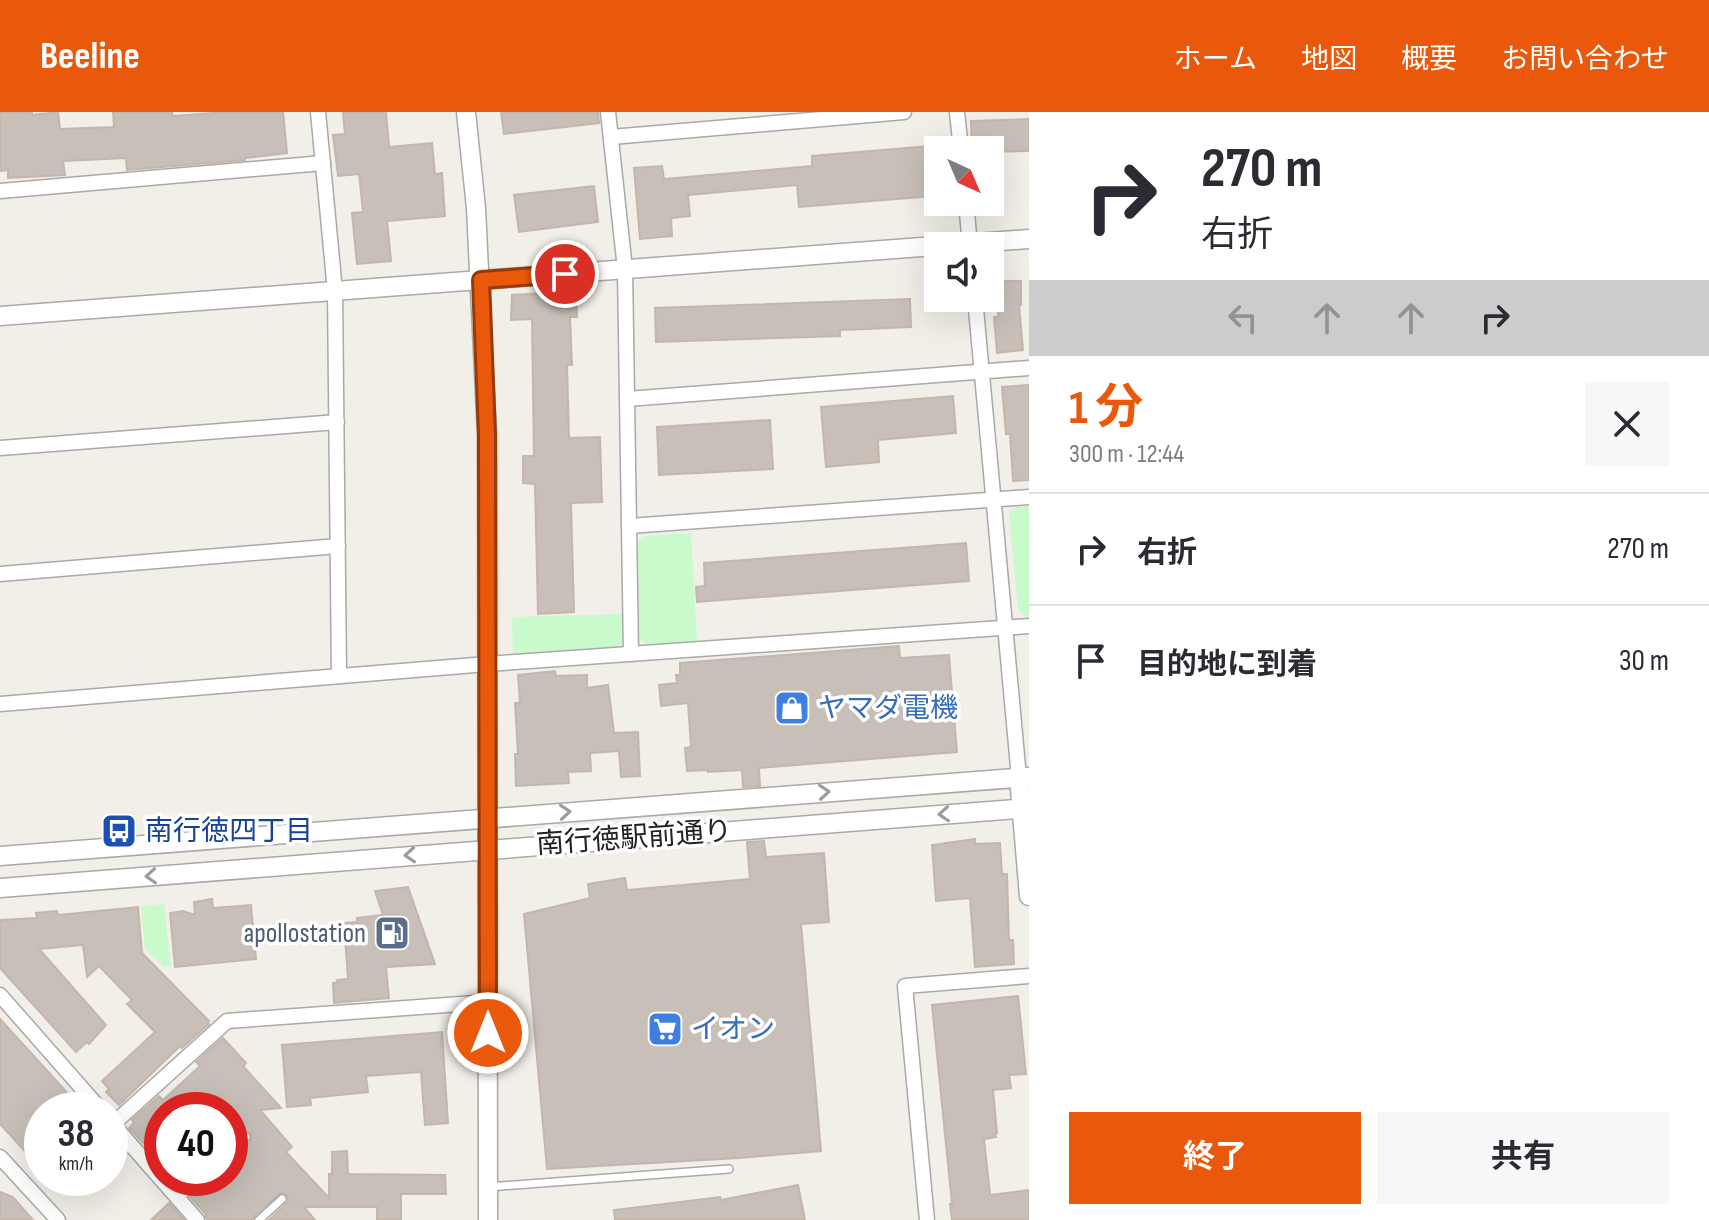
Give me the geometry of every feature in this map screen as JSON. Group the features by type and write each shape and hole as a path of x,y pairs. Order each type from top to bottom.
{"street":[{"path":"318,112 335,291 339,676"},
{"path":"466,112 481,280 487,435 488,1220"},
{"path":"608,112 625,269 631,654"},
{"path":"611,137 904,112"},
{"path":"957,112 960,136"},
{"path":"0,191 323,163"},
{"path":"1004,242 1029,239"},
{"path":"0,316 924,248"},
{"path":"976,312 1005,627 1024,777 1029,896"},
{"path":"627,399 1029,368"},
{"path":"0,448 337,422"},
{"path":"629,526 1029,497"},
{"path":"0,574 338,546"},
{"path":"0,704 487,664 1029,626"},
{"name":"南行徳駅前通り","path":"0,856 1024,777"},
{"name":"南行徳駅前通り","path":"0,888 1025,808"},
{"path":"927,1220 905,986 1029,976"},
{"path":"0,995 85,1092"},
{"path":"128,1107 227,1021 488,1002"},
{"path":"128,1141 197,1220"},
{"path":"0,1157 58,1220"}],"lane":[{"path":"488,1187 729,1169"},
{"path":"179,1199 182,1196"},
{"path":"259,1220 282,1199"}],"green space":[{"path":"1029,506 1029,616 1025,617 1018,608 1009,514 1016,507"},
{"path":"691,533 697,641 646,644 639,638 638,542 644,536"},
{"path":"622,614 623,643 616,649 513,654 512,617"},
{"path":"164,904 171,966 164,967 145,949 141,906"}],"building":[{"path":"0,112 32,112 32,115 58,112 60,129 114,127 113,112 172,112 173,116 283,112 287,153 245,160 127,170 126,158 63,161 65,175 8,178 8,170 0,171"},
{"path":"343,112 386,112 389,147 432,143 435,174 442,173 445,216 387,221 391,261 357,264 352,213 363,212 359,174 338,176 333,135 345,134"},
{"path":"501,112 598,112 599,123 504,134"},
{"path":"1029,119 1029,151 1004,152 1004,136 972,136 971,121"},
{"path":"924,146 924,197 799,207 797,185 688,195 690,216 671,218 672,236 640,239 634,168 662,166 664,179 812,166 812,156"},
{"path":"594,186 598,222 519,232 514,195"},
{"path":"1004,281 1021,281 1019,305 1023,350 997,353 994,317 998,317 998,312 1004,312"},
{"path":"576,291 577,317 570,317 572,365 567,365 569,438 600,437 602,502 571,503 574,612 538,614 535,484 523,483 523,456 534,456 532,319 511,320 512,295"},
{"path":"910,299 911,327 840,330 840,336 656,342 655,308"},
{"path":"1029,385 1029,480 1013,481 1010,434 1006,434 1002,387"},
{"path":"953,396 956,433 878,440 879,462 826,467 821,407"},
{"path":"770,420 773,469 659,475 657,427"},
{"path":"966,543 969,581 697,602 696,587 705,586 704,563"},
{"path":"899,646 900,658 949,655 957,752 759,768 760,786 743,787 742,770 687,771 685,748 691,747 688,703 661,706 659,685 677,683 680,663"},
{"path":"555,671 556,676 587,675 587,688 608,685 614,733 638,732 640,776 621,777 619,751 590,753 591,771 568,772 569,783 516,786 515,703 520,703 518,675"},
{"path":"975,839 975,844 1000,843 1002,874 1007,874 1009,940 1013,940 1014,964 975,967 970,898 936,901 932,845"},
{"path":"764,841 766,857 824,853 829,922 801,924 821,1151 547,1169 524,914 590,898 588,884 625,878 627,890 750,879 747,842"},
{"path":"408,887 435,964 386,967 389,998 334,1003 333,983 348,979 344,923 383,915 375,891"},
{"path":"212,899 213,908 251,905 256,959 175,967 170,913 183,911 195,915 194,902"},
{"path":"138,907 142,953 209,1021 128,1096 128,1092 106,1092 109,1089 102,1081 155,1032 127,1004 132,1000 99,966 87,977 83,945 39,949 106,1025 89,1044 87,1042 76,1052 0,968 0,920 37,918 36,913 57,911 58,915"},
{"path":"1018,996 1026,1074 1009,1075 1011,1088 993,1090 997,1133 996,1137 984,1139 990,1195 1029,1190 1029,1220 952,1220 932,1005"},
{"path":"0,1019 67,1092 24,1092 24,1150 0,1124"},
{"path":"442,1032 448,1123 425,1125 421,1072 366,1076 368,1092 310,1098 311,1105 287,1107 282,1045"},
{"path":"223,1038 246,1063 243,1066 281,1108 260,1110 292,1147 286,1152 329,1198 332,1152 347,1151 348,1174 445,1175 446,1194 401,1194 401,1220 377,1220 377,1207 304,1207 315,1220 269,1220 288,1202 287,1195 281,1193 253,1220 207,1220 191,1196 248,1196 248,1144 251,1133 248,1132 248,1092 172,1092 200,1066 196,1062"},
{"path":"144,1109 144,1144 129,1128 134,1123 132,1120"},
{"path":"798,1185 805,1220 615,1220 614,1210 720,1197 721,1200"},
{"path":"0,1192 13,1197 33,1220 0,1220"},
{"path":"169,1203 184,1220 151,1220"}],"place":[{"name":"ヤマダ電機","path":"792,708"},
{"name":"南行徳四丁目","path":"119,831"},
{"name":"apollostation","path":"392,933"},
{"name":"イオン","path":"665,1029"}],"route":[{"path":"488,1033 487,435 481,280 565,274"}]}
